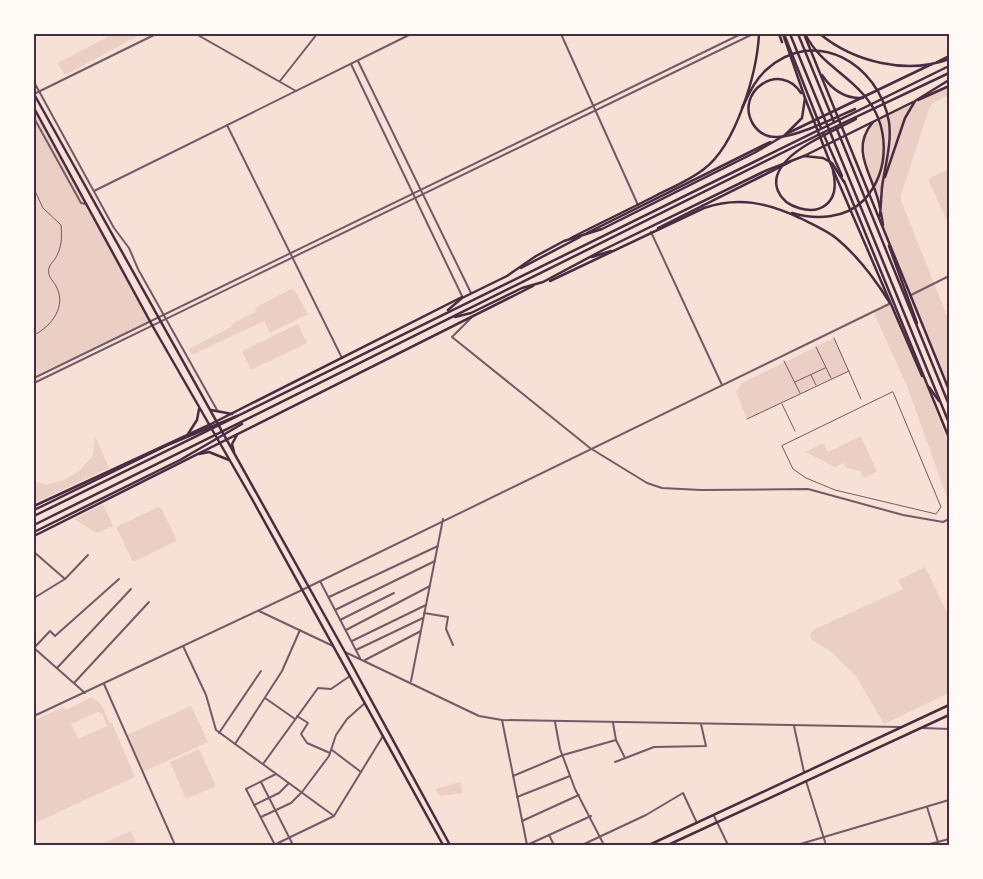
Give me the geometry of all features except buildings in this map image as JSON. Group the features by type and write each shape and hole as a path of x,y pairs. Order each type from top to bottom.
{"main road":[{"path":"736,120 752,76 759,34"},
{"path":"564,241 602,229 754,153 785,135 802,118 804,98 782,34"},
{"path":"782,34 831,165 923,379 945,412"},
{"path":"782,34 949,438"},
{"path":"790,34 949,424"},
{"path":"798,34 949,405"},
{"path":"804,34 949,390"},
{"path":"450,318 471,313 522,288 571,272 715,204 726,201 749,201 814,218 830,217 846,212 863,201 882,168 884,156 882,129 872,107 857,88 820,56 804,34"},
{"path":"820,34 840,48 876,62 899,66 924,65 949,57"},
{"path":"444,313 462,298 507,276 536,256 685,181 704,169 716,157 750,89 767,69 777,62 809,50 835,53 847,59 864,74 876,89 885,109 889,137 880,215 883,228 912,304 920,334"},
{"path":"34,506 232,414 638,207 949,57"},
{"path":"34,516 949,66"},
{"path":"820,73 828,84 841,94 864,98"},
{"path":"34,525 949,73"},
{"path":"808,103 799,90 789,81 770,80 756,87 751,95 748,111 751,120 761,132 776,138 794,134 875,101"},
{"path":"882,187 899,133 915,101 949,80"},
{"path":"34,534 592,257 614,250 846,134 949,86"},
{"path":"34,94 345,652 450,845"},
{"path":"831,165 836,183 834,190 824,205 812,210 803,211 789,205 784,200 780,193 778,177 787,160 799,151 877,107"},
{"path":"34,108 152,325 230,460 443,845"},
{"path":"874,121 866,130 861,146 878,200 883,226"},
{"path":"543,282 603,250 765,171 804,156 823,158 832,162 844,182"},
{"path":"781,209 835,237 855,256 894,309"},
{"path":"207,404 212,411 232,414"},
{"path":"188,434 197,420 199,407"},
{"path":"34,510 170,444 228,418 244,414"},
{"path":"34,534 60,519 180,460 234,430 247,420"},
{"path":"236,456 232,444 240,432"},
{"path":"198,454 209,452 230,460"},
{"path":"648,845 949,705"},
{"path":"668,845 949,715"}],"street":[{"path":"34,94 156,34"},
{"path":"196,34 296,91"},
{"path":"279,82 317,34"},
{"path":"94,191 412,34"},
{"path":"562,34 638,207"},
{"path":"34,378 740,34"},
{"path":"34,384 752,34"},
{"path":"357,61 471,293"},
{"path":"351,64 463,297"},
{"path":"34,82 114,228 129,248 163,314 218,412"},
{"path":"34,118 81,203 86,204"},
{"path":"226,125 342,358"},
{"path":"34,189 43,208 61,225 62,237 60,250 49,266 48,274 61,299 59,307 49,327 34,335"},
{"path":"651,232 722,384"},
{"path":"911,295 949,276"},
{"path":"34,716 302,590 443,519 894,302"},
{"path":"476,314 452,337 590,448 647,483 662,488 808,489 903,515 942,522 949,519"},
{"path":"834,338 861,399"},
{"path":"816,346 831,379"},
{"path":"784,361 800,394"},
{"path":"794,382 826,367"},
{"path":"747,419 849,371"},
{"path":"810,374 816,386"},
{"path":"893,392 940,507 936,514 931,514 904,505 835,490 806,478 793,469 782,446 893,392"},
{"path":"781,403 795,431"},
{"path":"411,682 443,519"},
{"path":"328,597 438,546"},
{"path":"34,552 64,579"},
{"path":"34,598 64,579 88,555"},
{"path":"335,610 435,561"},
{"path":"86,693 34,648 50,631 55,636 119,579"},
{"path":"320,581 360,658"},
{"path":"346,630 430,586"},
{"path":"57,668 131,589"},
{"path":"340,620 394,593"},
{"path":"74,683 149,602"},
{"path":"351,642 426,605"},
{"path":"258,610 333,646"},
{"path":"424,614 448,617 446,629 453,645"},
{"path":"356,650 423,618"},
{"path":"235,744 282,671 300,630"},
{"path":"364,660 421,631"},
{"path":"183,646 206,695 216,730 334,816"},
{"path":"345,652 479,716 502,720 902,727"},
{"path":"219,733 261,671"},
{"path":"263,764 318,688 331,689 350,676"},
{"path":"104,684 175,845"},
{"path":"265,698 296,718 308,723 301,734 308,743 331,752 361,772"},
{"path":"261,818 291,803 302,792 331,752 336,735 347,719 365,703"},
{"path":"502,720 527,845 591,816"},
{"path":"555,722 570,776 604,845"},
{"path":"613,723 616,740 625,758"},
{"path":"615,762 654,747 706,746 700,724"},
{"path":"794,726 804,773"},
{"path":"921,728 949,729"},
{"path":"276,774 246,789 275,845 334,816 383,736"},
{"path":"513,776 563,755 616,740"},
{"path":"517,797 570,776"},
{"path":"806,781 826,845"},
{"path":"261,782 293,845"},
{"path":"254,805 279,793 289,783"},
{"path":"582,845 646,815 682,792 697,823"},
{"path":"522,821 579,795"},
{"path":"797,845 949,800"},
{"path":"927,806 939,845"},
{"path":"714,815 728,845"},
{"path":"549,835 554,845"},
{"path":"926,845 949,838"}],"shaded area":[{"path":"113,34 134,34 136,37 65,75 58,63"},
{"path":"949,86 949,95 933,103 929,109 900,198 949,321 949,390 883,226 878,200 861,146 866,130 874,121"},
{"path":"34,108 149,321 34,376"},
{"path":"949,169 949,225 928,179"},
{"path":"293,288 308,314 270,333 264,321 192,355 189,349 231,327 233,323 255,312 257,307"},
{"path":"894,302 949,445 949,503 907,386 873,311"},
{"path":"298,324 307,343 251,370 242,351"},
{"path":"834,338 849,371 747,419 736,392 742,383"},
{"path":"95,436 109,468 34,503 34,481 47,485 64,480 79,471 93,456"},
{"path":"861,436 877,472 863,478 860,471 845,467 844,463 835,467 806,452 823,443 828,452"},
{"path":"103,504 113,526 97,533 74,519"},
{"path":"158,507 161,508 176,541 135,561 132,560 117,529 118,526"},
{"path":"925,567 949,617 949,693 884,724 856,676 829,650 811,639 810,634 815,629 903,589 898,580"},
{"path":"92,697 101,704 110,724 112,723 135,777 35,823 34,720 64,707 66,710","holes":["97,712 102,713 107,726 78,739 71,724"]},
{"path":"191,706 208,742 143,772 127,735"},
{"path":"199,749 216,786 186,799 170,762"},
{"path":"460,782 463,793 440,796 435,789"},
{"path":"131,831 137,845 101,845 101,844"}]}
